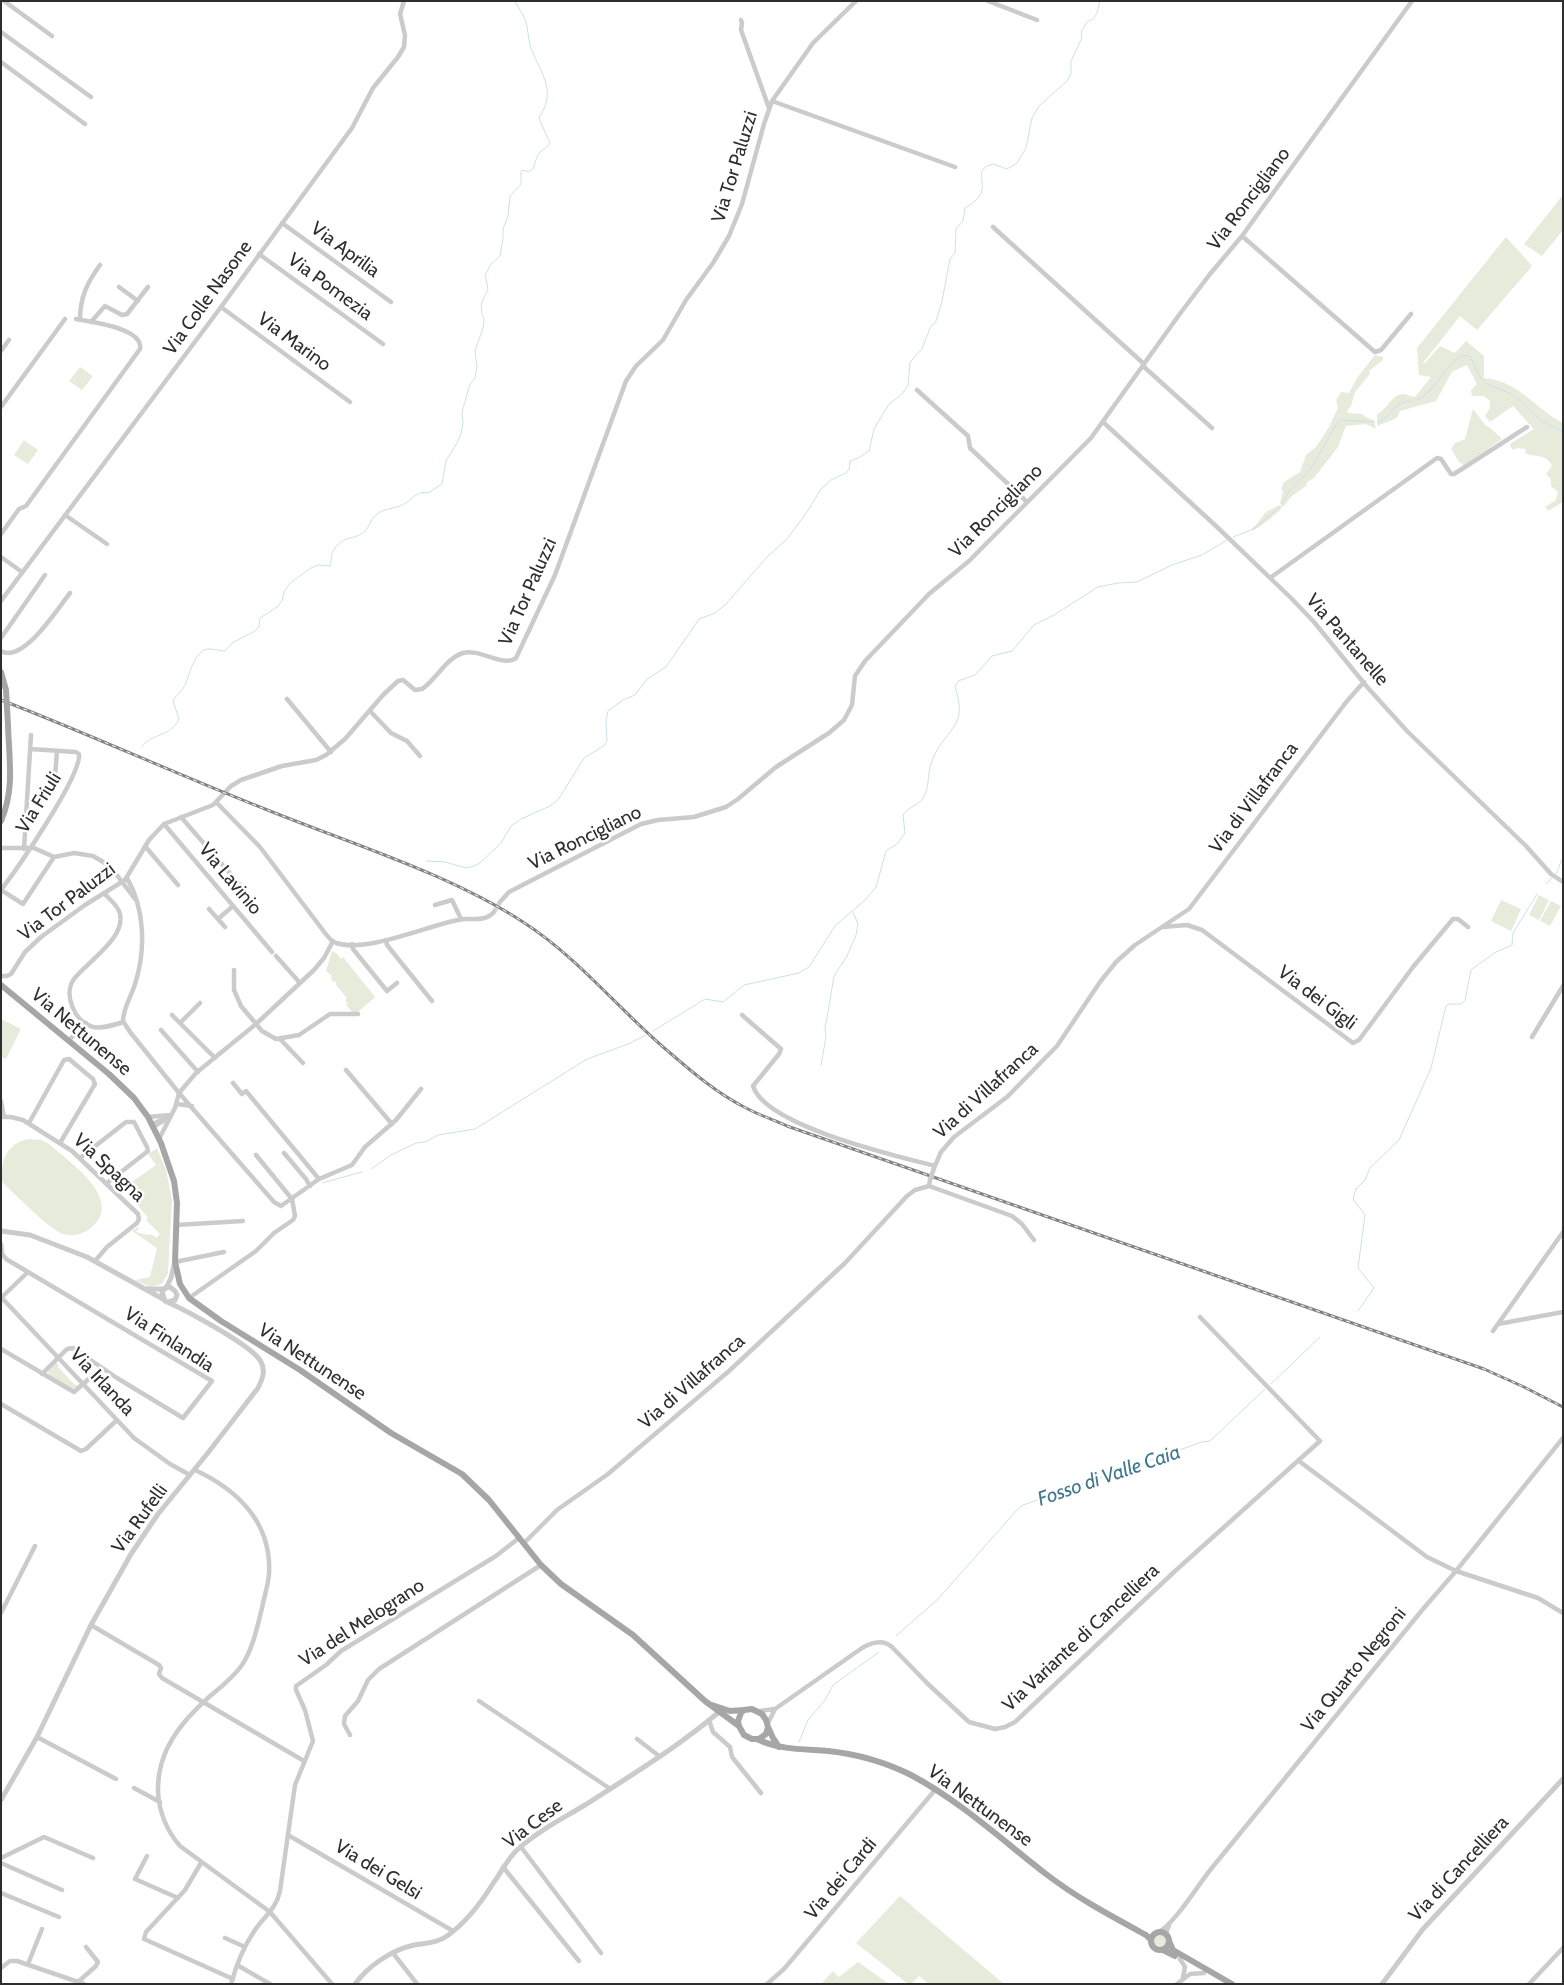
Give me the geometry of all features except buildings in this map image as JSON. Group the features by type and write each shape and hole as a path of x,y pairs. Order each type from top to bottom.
{"main road":[{"path":"1,672 7,694 10,788 7,806 1,821"},
{"name":"Via Nettunense","path":"1,986 116,1080 148,1117 159,1139 174,1183 177,1203 175,1262 181,1285 189,1298 220,1321 300,1370 391,1433 462,1474 489,1500 541,1565 566,1588 637,1638 708,1704 738,1726 749,1738 779,1747 837,1752 866,1758 910,1775 983,1824 1083,1900 1152,1935"},
{"name":"Via Nettunense","path":"708,1704 730,1711 752,1709 759,1711"},
{"path":"738,1726 739,1716 744,1710"},
{"path":"759,1711 765,1717 773,1738 779,1747"},
{"path":"757,1739 764,1735 768,1725"},
{"path":"1168,1938 1152,1935 1153,1948 1163,1950 1180,1958 1224,1984"},
{"path":"1163,1950 1168,1946 1168,1938"},
{"path":"1168,1938 1173,1950 1232,1984"}],"street":[{"path":"4,1 52,36"},
{"name":"Via Colle Nasone","path":"1,601 282,223 347,134 364,108 374,87 401,54 406,40 400,14 404,1"},
{"name":"Via Tor Paluzzi","path":"1,976 11,974 25,952 41,936 127,878 145,846 164,824 217,803 230,787 241,780 282,766 318,759 331,752 345,740 396,682 403,680 415,690 422,689 461,654 476,653 509,661 518,656 555,575 626,381 636,366 663,340 686,300 713,263 731,231 746,192 772,101 813,43 856,1"},
{"path":"988,1 1037,20"},
{"name":"Via Roncigliano","path":"500,902 509,892 641,824 658,820 694,817 726,807 776,767 833,730 846,718 852,707 854,679 865,661 928,594 966,564 1086,444 1205,281 1242,236 1412,1"},
{"path":"740,20 742,23 741,30 769,108"},
{"path":"1,32 91,97"},
{"path":"1,62 86,124"},
{"path":"772,101 955,167"},
{"name":"Via Aprilia","path":"282,223 391,302"},
{"path":"993,227 1212,428"},
{"path":"1242,236 1375,352 1381,350 1411,314"},
{"name":"Via Pomezia","path":"259,254 383,344"},
{"path":"1,534 19,509 26,506 139,351 140,342 137,338 114,327 78,320 84,291 100,265"},
{"path":"119,287 138,301"},
{"path":"91,322 104,306 110,306 125,315 148,287"},
{"name":"Via Marino","path":"220,307 350,402"},
{"path":"1,407 65,319"},
{"path":"1,351 10,340"},
{"path":"917,390 969,437 970,448 1027,502"},
{"name":"Via Pantanelle","path":"1103,422 1270,578 1314,622 1407,731 1526,846 1551,874 1563,882"},
{"path":"1270,578 1437,458 1441,458 1451,474 1454,474 1527,427"},
{"path":"65,515 107,544"},
{"path":"1,557 22,572"},
{"path":"1,638 45,575"},
{"path":"1,651 8,654 14,653 30,643 70,593"},
{"name":"Via di Villafranca","path":"521,1541 557,1510 608,1474 728,1371 840,1268 908,1194 929,1186 942,1152 954,1137 1007,1098 1057,1046 1114,964 1129,950 1189,909 1347,701 1364,682"},
{"path":"287,699 331,752"},
{"path":"370,711 390,732 407,741 420,756"},
{"path":"24,848 31,735"},
{"path":"30,749 57,751 54,790"},
{"name":"Via Friuli","path":"1,890 30,848 73,778 79,754 76,752 57,751"},
{"path":"217,803 260,847 333,942 352,944 386,940 462,919 482,919 494,912"},
{"path":"181,817 246,892"},
{"name":"Via Lavinio","path":"164,824 300,983"},
{"path":"23,841 33,842"},
{"path":"145,846 178,885"},
{"path":"1,848 38,849 54,857 74,853 93,856 107,864 137,904"},
{"path":"1,890 24,904 54,857"},
{"path":"127,878 135,894 142,925 141,953 136,981 123,1017 124,1022 179,1093 274,1202 283,1206 318,1179 352,1165 365,1147 392,1124 421,1089"},
{"path":"104,893 118,910 121,920 120,930 112,941 74,979 69,989 73,1007 86,1023 101,1027 124,1022"},
{"path":"435,905 452,900 462,919"},
{"path":"218,919 233,906"},
{"path":"209,909 225,927"},
{"name":"Via dei Gigli","path":"1162,927 1187,925 1202,930 1353,1043 1359,1040 1417,962 1453,919 1458,919 1468,927"},
{"path":"386,940 387,945 432,1001"},
{"path":"159,1139 177,1104 179,1093 186,1083 256,1024 300,983 321,962 333,942"},
{"path":"352,944 353,949 388,991 398,983"},
{"path":"234,970 233,982 240,1006 270,1036 280,1039 302,1034 330,1014 358,1014"},
{"path":"1532,1036 1563,986"},
{"path":"180,1023 200,1003"},
{"path":"172,1015 215,1058"},
{"path":"742,1015 781,1049 780,1053 753,1086 758,1094 775,1109 834,1138 935,1167"},
{"path":"69,1040 86,1023"},
{"path":"161,1030 198,1072"},
{"path":"280,1039 303,1063"},
{"path":"28,1123 64,1060 69,1058 95,1083 60,1143"},
{"path":"346,1070 392,1124"},
{"path":"233,1082 242,1094 246,1092 318,1179"},
{"path":"1,1101 3,1117"},
{"path":"177,1104 192,1106"},
{"path":"148,1117 171,1115"},
{"path":"152,1126 161,1124 171,1115"},
{"name":"Via Spagna","path":"3,1117 17,1118 28,1123 60,1143 80,1158 136,1212 139,1219 136,1223 107,1247 95,1261"},
{"path":"80,1158 128,1121 134,1122 148,1151 107,1183"},
{"path":"284,1153 306,1178 310,1186"},
{"path":"176,1296 189,1298 256,1251 274,1233 293,1220 295,1216 292,1199 256,1155"},
{"path":"929,1186 1008,1214 1019,1221 1034,1240"},
{"path":"176,1225 243,1221"},
{"name":"Via Rufelli","path":"1,1232 16,1232 33,1236 95,1261 180,1308 251,1351 258,1357 263,1368 263,1376 258,1388 144,1534 91,1626 37,1737 1,1800"},
{"path":"1493,1331 1563,1232"},
{"name":"Via Finlandia","path":"1,1244 4,1257 212,1381 183,1418 73,1348 67,1349 58,1358"},
{"path":"181,1285 173,1301 166,1301 162,1295 171,1278 175,1262 224,1252"},
{"path":"1,1297 28,1272"},
{"path":"142,1288 153,1290 181,1285"},
{"path":"166,1288 174,1289 180,1308"},
{"name":"Via Irlanda","path":"1,1297 116,1420 142,1444 170,1464 190,1475"},
{"path":"1497,1324 1563,1312"},
{"name":"Via Variante di Cancelliera","path":"768,1725 776,1709 862,1648 872,1643 882,1642 892,1647 928,1684 970,1722 993,1729 1010,1725 1174,1572 1299,1461 1320,1441 1200,1317"},
{"path":"1,1349 72,1391 76,1391 102,1368"},
{"path":"42,1374 58,1358"},
{"path":"1,1404 81,1451 85,1450 116,1420"},
{"name":"Via Quarto Negroni","path":"1152,1935 1163,1930 1171,1921 1210,1870 1563,1438"},
{"path":"1299,1461 1416,1551 1456,1571 1538,1598 1563,1614"},
{"path":"195,1470 221,1484 245,1504 263,1535 269,1564 268,1583 248,1654 232,1678 203,1703 178,1730 165,1750 159,1774 160,1802 164,1819 182,1849 270,1912 332,1984"},
{"name":"Via del Melograno","path":"232,1981 245,1947 256,1928 278,1900 295,1785 311,1747 312,1738 296,1685 326,1665 339,1652 521,1541"},
{"path":"1,1613 35,1546"},
{"path":"350,1735 344,1724 345,1716 358,1702 368,1680 378,1669 541,1565"},
{"path":"91,1626 158,1664 160,1667 160,1677 304,1761"},
{"path":"478,1701 609,1788"},
{"name":"Via Variante di Cancelliera","path":"759,1711 776,1709"},
{"name":"Via Cese","path":"355,1984 368,1970 393,1953 409,1947 438,1941 452,1932 478,1906 503,1867 521,1847 557,1821 659,1756 719,1712"},
{"path":"709,1720 713,1732 730,1747 732,1757 761,1794"},
{"path":"37,1737 116,1779"},
{"path":"637,1739 659,1756"},
{"name":"Via di Cancelliera","path":"1382,1984 1411,1944 1442,1907 1563,1779"},
{"path":"134,1788 160,1802"},
{"name":"Via dei Cardi","path":"767,1984 784,1969 935,1790"},
{"name":"Via dei Gelsi","path":"288,1835 452,1932"},
{"path":"1,1858 44,1837 93,1858"},
{"path":"521,1847 601,1952"},
{"path":"147,1856 135,1879 178,1898"},
{"path":"1,1863 62,1890"},
{"path":"201,1863 192,1881 146,1932 145,1940 232,1981"},
{"path":"503,1867 579,1961"},
{"path":"1,1893 59,1917"},
{"name":"Via Quarto Negroni","path":"1168,1938 1171,1921"},
{"path":"28,1964 42,1929"},
{"path":"225,1938 245,1947"},
{"path":"77,1983 98,1964 96,1958 86,1947"},
{"path":"1530,1984 1563,1948"},
{"path":"393,1953 417,1984"},
{"path":"1180,1958 1186,1970 1181,1980"},
{"path":"1,1968 13,1960 84,1984"},
{"path":"237,1966 270,1984"},
{"path":"1177,1984 1193,1973 1204,1973"}],"shaded area":[{"path":"1563,195 1563,230 1542,256 1524,244"},
{"path":"1506,237 1532,266 1477,330 1460,316 1423,363 1440,346 1455,353 1466,341 1484,356 1484,378 1507,384 1563,423 1563,502 1548,511 1545,507 1556,500 1558,492 1551,486 1551,479 1546,474 1552,466 1550,462 1544,457 1525,453 1526,449 1517,448 1514,450 1510,444 1534,429 1513,406 1490,422 1485,416 1490,408 1490,401 1484,396 1472,396 1471,390 1477,384 1467,365 1452,372 1436,401 1400,411 1397,418 1377,426 1377,414 1395,397 1403,394 1415,397 1431,377 1419,375 1417,348"},
{"path":"1375,355 1383,357 1383,360 1369,371 1370,374 1355,392 1351,406 1347,411 1348,413 1362,414 1374,420 1376,429 1366,424 1346,426 1338,447 1314,478 1292,496 1283,507 1280,503 1283,491 1281,489 1284,482 1300,472 1306,455 1316,447 1329,427 1338,408 1336,400 1341,392 1349,393 1357,378"},
{"path":"80,367 93,376 82,390 69,381"},
{"path":"1473,409 1486,426 1502,439 1464,465 1459,462 1451,449 1455,443 1465,439"},
{"path":"24,440 38,450 28,464 14,455"},
{"path":"1279,505 1282,508 1272,517 1254,530 1251,529 1265,513"},
{"path":"1539,895 1549,900 1539,920 1529,915"},
{"path":"1501,900 1521,909 1511,931 1491,921"},
{"path":"1551,901 1561,906 1550,926 1540,921"},
{"path":"332,951 341,959 343,957 375,997 358,1012 352,1012 346,1005 348,1004 345,1000 347,998 326,971"},
{"path":"1,1019 21,1029 6,1059 1,1057"},
{"path":"29,1139 41,1140 49,1144 90,1181 98,1193 102,1205 100,1216 92,1227 82,1233 71,1235 57,1231 1,1181 2,1167 6,1154 21,1141"},
{"path":"157,1148 166,1170 172,1200 168,1273 162,1284 150,1287 135,1280 150,1277 157,1248 132,1231 138,1227 136,1232 151,1234 156,1238 160,1234 146,1220 148,1218 126,1190 122,1193 119,1191 156,1165 148,1154"},
{"path":"56,1362 58,1367 74,1384 79,1386 73,1389 49,1375 48,1371"},
{"path":"900,1896 1004,1984 929,1984 919,1976 911,1984 908,1984 856,1943"},
{"path":"1157,1933 1163,1933 1168,1938 1166,1947 1157,1949 1152,1944 1152,1938"},
{"path":"858,1962 889,1984 821,1984 833,1971 839,1977"}],"waterway":[{"path":"142,747 150,739 171,729 179,719 173,701 185,685 193,663 200,653 210,649 225,651 232,643 255,631 259,627 260,618 277,607 282,601 284,592 290,583 318,565 330,566 332,552 335,548 346,539 364,532 377,514 402,505 417,494 428,493 442,484 446,461 461,433 463,423 462,412 470,384 475,378 477,367 475,351 484,319 481,304 488,289 485,275 491,264 500,256 510,196 521,184 521,172 523,170 529,172 533,169 540,152 550,143 539,117 545,107 547,98 545,80 530,45 525,19 515,1"},
{"path":"426,861 445,862 466,868 474,866 480,863 501,843 511,826 558,800 584,758 605,745 607,740 606,720 608,711 623,700 635,695 647,679 666,667 699,619 715,613 726,604 767,557 787,539 821,489 831,480 846,473 849,469 850,461 869,451 874,429 889,404 901,395 908,386 910,362 922,349 930,328 936,321 950,259 955,253 956,229 963,221 965,208 975,201 981,193 982,171 987,166 993,164 1007,169 1017,163 1026,148 1032,118 1039,106 1067,81 1071,73 1071,61 1082,38 1081,32 1087,22 1093,19 1097,13 1100,1"},
{"path":"1417,399 1431,390 1449,366 1456,360 1463,356 1470,356 1481,379 1487,384 1507,392 1521,401 1540,420 1563,432"},
{"path":"1378,422 1383,420 1400,404 1411,401"},
{"path":"1282,504 1290,490 1310,470 1337,423 1342,420 1374,422"},
{"path":"1233,537 1254,529 1281,506"},
{"path":"653,1031 705,999 723,1002 744,985 799,973 809,967 835,926 865,900 876,887 886,851 898,843 905,833 903,815 923,798 927,790 930,768 936,752 957,721 959,701 955,687 958,681 975,675 992,656 1012,651 1034,625 1054,615 1098,587 1137,582 1172,565 1202,555 1227,540"},
{"name":"Fosso di Valle Caia","path":"1556,874 1563,857"},
{"name":"Fosso di Valle Caia","path":"1546,884 1552,878"},
{"name":"Fosso di Valle Caia","path":"1358,1311 1374,1288 1358,1268 1365,1215 1353,1199 1356,1189 1365,1180 1370,1168 1399,1140 1431,1068 1446,1006 1449,1004 1461,1004 1465,1000 1471,970 1494,953 1512,945 1513,933 1537,894"},
{"path":"821,1065 834,976 847,956 856,935 858,924 853,912"},
{"path":"371,1169 391,1155 416,1143 425,1142 438,1135 475,1129 587,1059 628,1044 646,1035"},
{"path":"322,1183 362,1172"},
{"name":"Fosso di Valle Caia","path":"1271,1384 1320,1337"},
{"name":"Fosso di Valle Caia","path":"896,1636 938,1599 1023,1505 1202,1442 1210,1441 1265,1389"},
{"path":"799,1742 808,1720 825,1700 833,1685 879,1652"}],"tunnel":[{"path":"494,912 500,902"}],"railway":[{"path":"1,700 236,798 432,874 494,905 543,936 581,968 651,1036 696,1075 725,1096 756,1113 787,1126 1484,1369 1563,1407"}]}
